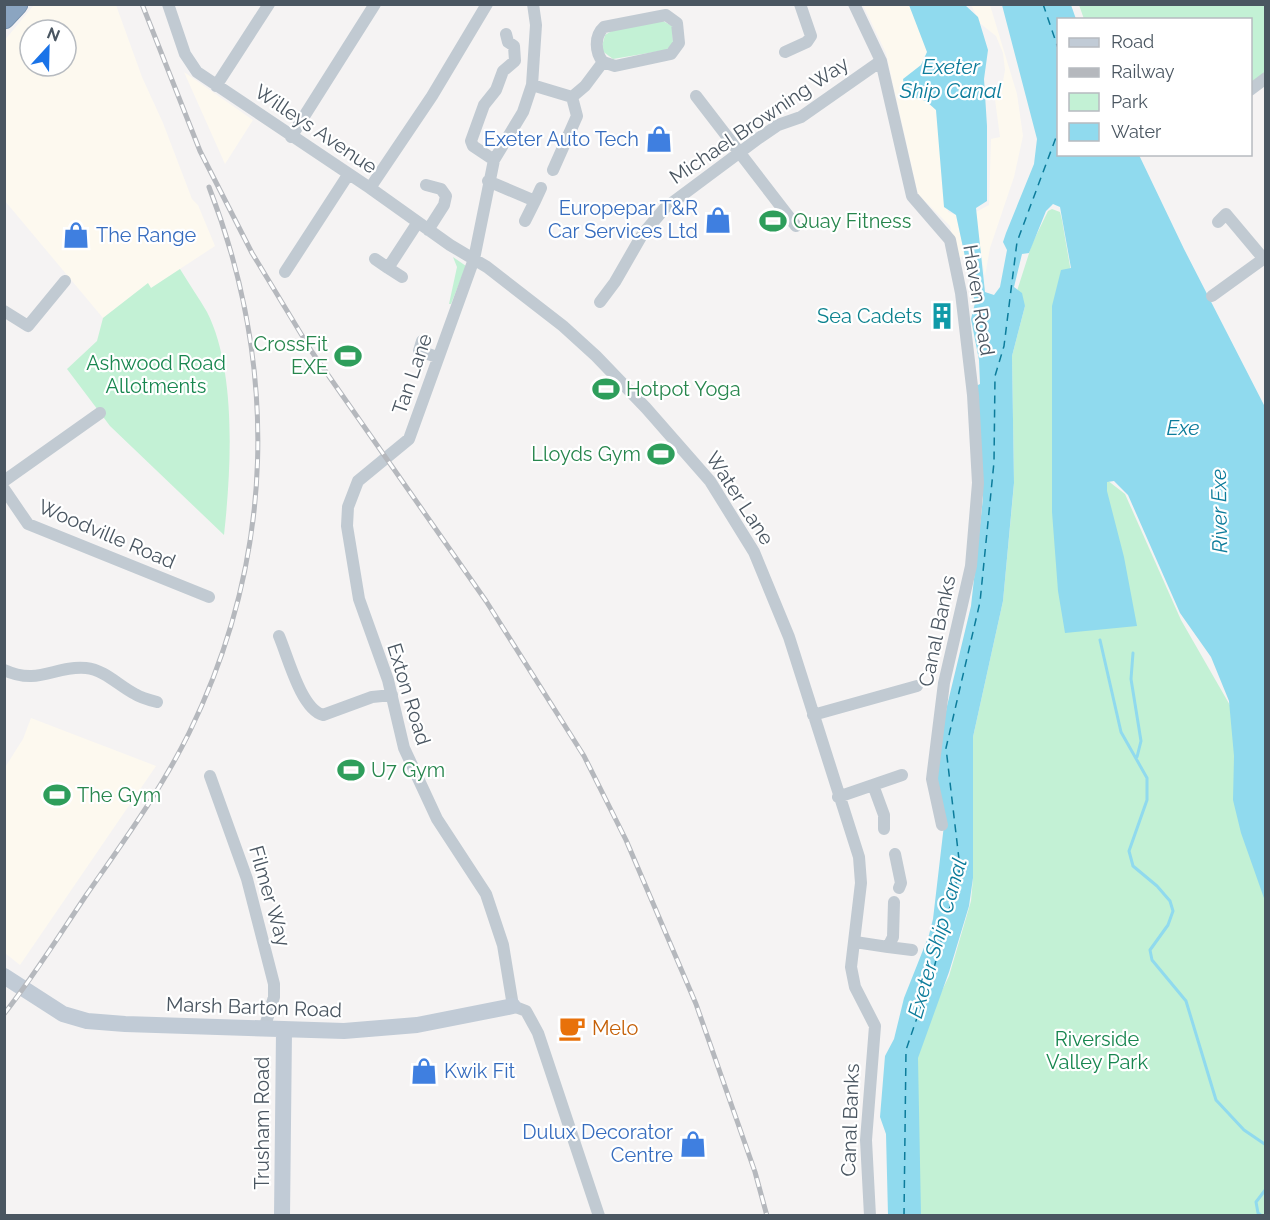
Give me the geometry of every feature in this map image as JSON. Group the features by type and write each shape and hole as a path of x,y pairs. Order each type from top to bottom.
{"highway":[{"path":"4,18 16,4"}],"street":[{"name":"Willeys Avenue","path":"168,4 188,62 197,72 474,259"},
{"path":"216,86 269,4"},
{"path":"291,137 375,4"},
{"path":"370,188 432,96 487,4"},
{"path":"474,259 494,160 523,112 532,85 536,42 533,4"},
{"path":"785,52 807,42 811,36 800,4"},
{"name":"Haven Road","path":"854,4 881,61 912,195 950,240 964,315 977,445"},
{"path":"666,15 677,23 679,43 671,54 615,66 603,62 597,39 604,27 666,15"},
{"path":"494,160 473,146 471,141 484,105 496,90 503,70 515,61 514,46 508,42 506,34"},
{"name":"Michael Browning Way","path":"600,302 656,217 778,125 801,117 881,61"},
{"path":"572,97 585,86 603,62"},
{"path":"1252,89 1266,78"},
{"path":"532,85 572,97"},
{"path":"696,96 742,152 796,226"},
{"path":"552,170 577,116 572,97"},
{"path":"285,272 348,175"},
{"path":"488,181 535,201"},
{"path":"388,268 444,205 446,196 441,189 426,185"},
{"path":"525,221 541,188"},
{"path":"1212,296 1229,286 1264,258 1226,214 1218,222"},
{"path":"375,259 402,277"},
{"name":"Tan Lane","path":"358,482 409,439 474,259"},
{"name":"Water Lane","path":"474,259 563,326 596,356 710,480 754,552 789,637 838,797 859,857 861,884 851,968 855,987 875,1026"},
{"path":"4,311 27,326 66,281"},
{"path":"422,341 419,351 437,357"},
{"path":"4,481 100,413"},
{"name":"Canal Banks","path":"942,825 932,779 944,683 971,566 978,483 977,445"},
{"name":"Exton Road","path":"358,482 348,507 352,562 359,599 392,695 404,748 451,843 486,894 503,945 513,1006"},
{"name":"Woodville Road","path":"4,489 28,524 209,597"},
{"path":"279,636 306,701 316,713 323,715 372,697 392,695"},
{"path":"4,670 38,677 68,669 91,669 108,676 135,694 157,702"},
{"path":"813,715 917,686"},
{"path":"838,797 902,775"},
{"name":"Filmer Way","path":"210,776 247,879 274,984 274,997 264,1029"},
{"path":"873,785 884,815 884,829"},
{"path":"895,854 902,883 900,888"},
{"path":"888,947 893,937 894,902"},
{"path":"855,942 912,950"},
{"name":"Marsh Barton Road","path":"4,976 48,1006 63,1014 87,1021 344,1031 417,1025 513,1006"},
{"path":"513,1006 526,1011 538,1033 599,1215"},
{"name":"Canal Banks","path":"870,1215 866,1140 875,1026"},
{"name":"Trusham Road","path":"282,1215 284,1030"}],"shaded area":[{"path":"34,5 116,5 142,77 163,123 192,199 198,205 215,246 151,288 147,284 103,318 5,201 4,41 18,24 18,78 78,78 78,18 23,18"},
{"path":"863,5 909,5 922,34 927,52 921,65 903,80 906,95 926,101 936,110 948,212 956,215 965,256 957,258 950,226 918,194 886,53"},
{"path":"971,5 990,5 1017,94 1023,136 1014,177 990,248 985,276 975,221 976,212 989,205 991,139 1000,137 994,92 1003,81 1005,70 1003,53 996,36 981,24"},
{"path":"184,72 253,120 225,164"},
{"path":"31,718 156,766 20,965 5,953 4,769 23,739"}],"green space":[{"path":"1079,5 1265,5 1265,72 1252,84 1252,18 1084,18"},
{"path":"663,21 672,26 673,44 666,50 613,59 601,50 605,35 615,29"},
{"name":"Riverside Valley Park","path":"1052,209 1060,212 1062,220 1107,480 1125,494 1181,620 1231,707 1265,895 1265,1215 915,1216 918,1055 935,1005 949,976 971,901 973,737 1003,601 1014,484 1012,356 1025,306 1016,294 1032,244 1048,211"},
{"path":"453,257 466,266 451,304 449,304 457,267"},
{"name":"Ashwood Road Allotments","path":"180,269 207,312 217,336 223,363 230,452 224,535 110,426 67,369 97,341 103,318 148,283 151,288"}],"water":[{"path":"909,5 965,5 978,17 988,50 984,79 987,126 987,201 976,208 985,292 994,295 1000,287 1007,250 1003,242 1034,164 1037,139 1002,5 1071,5 1076,18 1057,18 1057,156 1139,156 1265,407 1265,901 1241,833 1233,800 1234,756 1229,701 1211,657 1180,613 1128,495 1114,481 1107,482 1107,491 1124,557 1137,626 1065,633 1058,591 1052,512 1052,306 1061,270 1071,268 1060,207 1053,204 1046,211 1029,253 1022,254 1014,287 1022,293 1025,306 1012,356 1014,483 1003,601 973,737 973,878 969,906 949,972 918,1058 921,1215 888,1215 886,1134 880,1117 885,1056 894,1039 904,998 933,919 944,825 933,777 971,606 983,498 976,386 980,384 979,360 971,319 975,303 956,215 944,207 936,110 926,101 906,95 903,79 921,65 927,52"}],"waterway":[{"path":"1100,640 1121,732 1147,778 1147,800 1129,851 1133,866 1157,886 1170,901 1173,911 1168,925 1150,950 1152,960 1186,1001 1216,1100 1244,1130 1266,1145"},
{"path":"1133,653 1131,679 1141,741 1137,757"},
{"path":"1262,1216 1258,1213 1256,1202 1266,1189"}],"ferry route":[{"path":"1043,4 1057,45"},
{"path":"904,1216 906,1050 934,968 960,868 946,748 980,602 994,462 995,376 1004,346 1017,242 1057,135"}],"railway":[{"path":"142,4 200,151 252,253 312,352 486,601 584,756 626,840 696,1004 755,1172 767,1216"},
{"path":"4,1014 128,835 178,754 217,666 238,599 252,531 258,462 256,393 248,324 232,255 209,187"}],"place":[{"name":"Exeter Auto Tech","path":"659,139"},
{"name":"Europepar T&R Car Services Ltd","path":"718,220"},
{"name":"Quay Fitness","path":"773,221"},
{"name":"The Range","path":"76,235"},
{"name":"Sea Cadets","path":"942,316"},
{"name":"CrossFit EXE","path":"348,356"},
{"name":"Hotpot Yoga","path":"606,389"},
{"name":"Lloyds Gym","path":"661,454"},
{"name":"U7 Gym","path":"351,770"},
{"name":"The Gym","path":"57,795"},
{"name":"Melo","path":"572,1028"},
{"name":"Kwik Fit","path":"424,1071"},
{"name":"Dulux Decorator Centre","path":"693,1144"}],"water label":[{"name":"Exeter Ship Canal","path":"951,78"},
{"name":"Exe","path":"1183,427"},
{"name":"River Exe","path":"1219,511"},
{"name":"Exeter Ship Canal","path":"937,938"}]}
